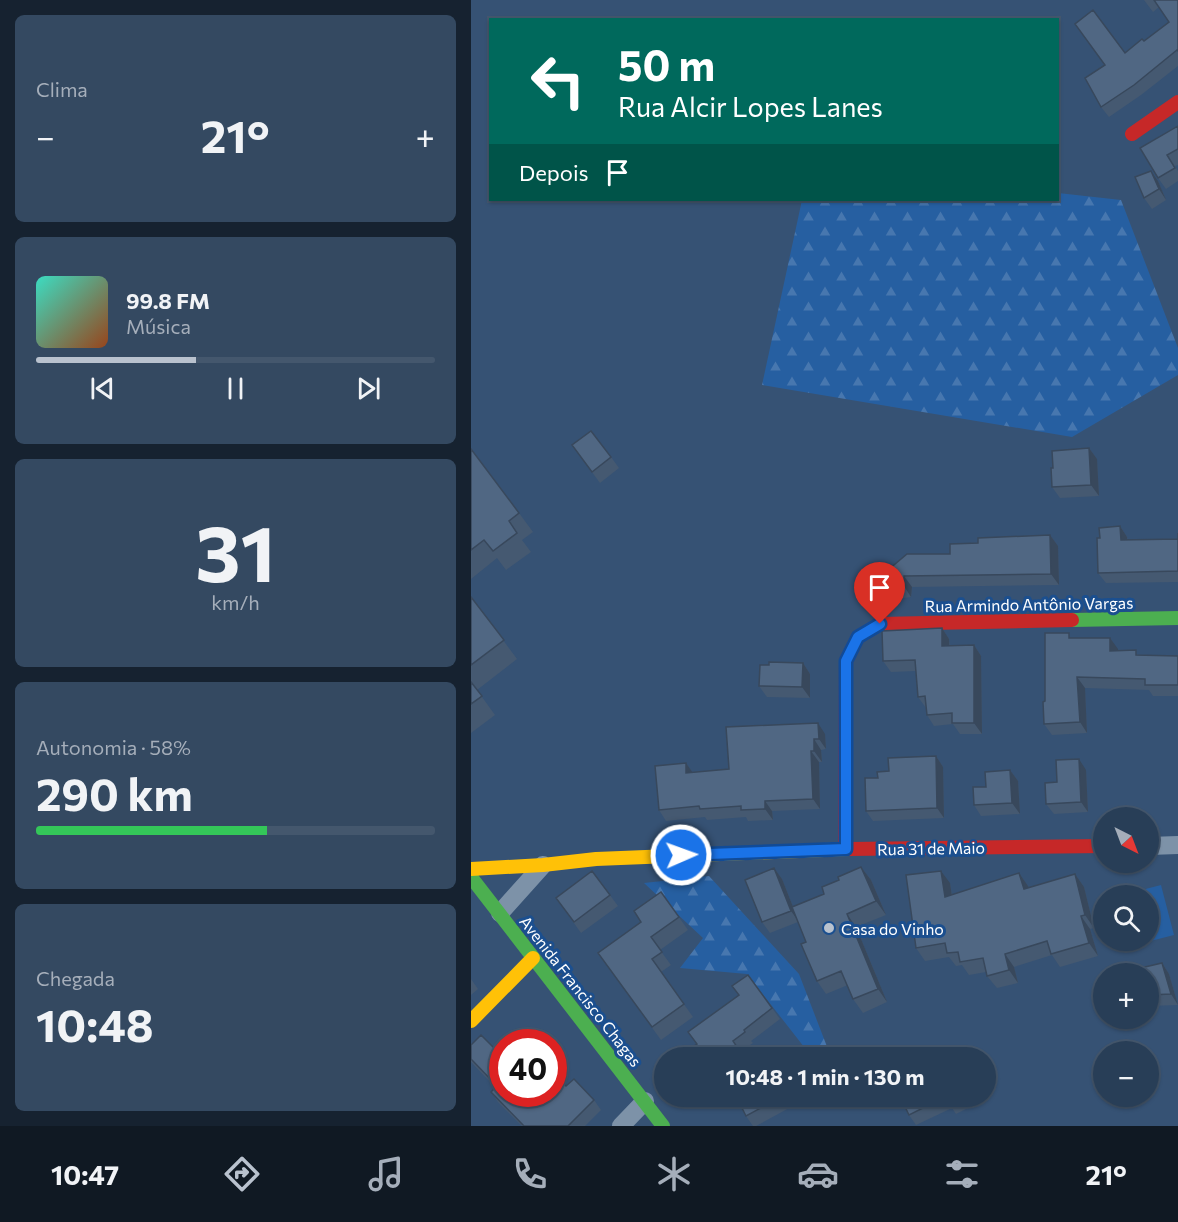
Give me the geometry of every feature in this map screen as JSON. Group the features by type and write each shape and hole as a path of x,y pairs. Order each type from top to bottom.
{"street":[{"path":"1132,134 1178,102"},
{"name":"Rua Armindo Antônio Vargas","path":"846,849 846,661 858,637 880,624 1178,618"},
{"path":"1159,846 1178,845"},
{"name":"Rua 31 de Maio","path":"471,868 543,865 596,859 846,849 1093,846"},
{"path":"499,913 543,865"},
{"name":"Avenida Francisco Chagas","path":"471,877 663,1126"},
{"path":"471,1021 533,958"},
{"path":"621,1126 645,1101"}],"green space":[{"path":"1059,193 1121,200 1178,348 1178,375 1072,437 762,385 802,201 1059,201"},
{"path":"709,876 799,974 827,1047 804,1047 747,974 680,968 703,938 644,883"},
{"path":"1161,885 1174,935 1159,939 1159,886"}],"building":[{"path":"1154,0 1178,0 1178,51 1101,107 1085,78 1105,65 1075,24 1093,10 1125,53 1169,22"},
{"path":"1178,126 1178,149 1167,155 1175,168 1158,178 1140,148"},
{"path":"1151,171 1159,189 1144,198 1135,177"},
{"path":"591,431 611,457 592,472 572,445"},
{"path":"1089,448 1091,485 1052,487 1052,451"},
{"path":"471,449 519,513 509,521 517,533 493,551 484,540 471,550"},
{"path":"1120,526 1121,540 1178,539 1178,571 1098,573 1099,528"},
{"path":"1050,535 1051,574 904,576 904,586 862,592 907,554 950,554 950,544 978,543 978,538"},
{"path":"471,597 504,640 471,665"},
{"path":"942,628 942,646 974,645 974,723 952,723 952,713 927,715 925,696 918,697 915,660 883,661 882,631"},
{"path":"1045,633 1069,633 1069,638 1110,638 1110,651 1136,650 1136,655 1178,656 1178,685 1145,685 1145,679 1077,677 1080,722 1044,724"},
{"path":"769,662 803,663 802,687 759,686 760,665 769,665"},
{"path":"471,682 482,696 471,704"},
{"path":"818,723 819,739 814,739 814,751 811,751 813,799 765,801 765,809 741,810 741,806 700,809 699,806 659,810 655,766 686,763 686,773 729,769 726,727"},
{"path":"936,756 937,808 866,811 865,778 878,778 877,772 889,771 888,758"},
{"path":"1079,759 1081,802 1046,804 1045,783 1057,782 1056,760"},
{"path":"1010,770 1012,803 974,805 973,787 986,787 985,772"},
{"path":"861,867 876,901 847,914 878,989 853,999 841,971 817,981 801,944 806,942 792,907 824,894 822,887"},
{"path":"774,868 791,911 762,922 745,880"},
{"path":"592,871 610,895 574,922 556,898"},
{"path":"941,871 945,897 1019,873 1024,889 1075,874 1085,915 1081,916 1089,943 1051,954 1047,941 1005,954 1009,970 987,976 983,958 960,962 958,952 947,953 945,943 916,948 906,875"},
{"path":"661,892 679,917 651,937 662,952 652,959 684,1004 652,1027 598,953 641,922 634,911"},
{"path":"1162,963 1171,994 1159,995 1159,964"},
{"path":"748,975 772,1008 733,1041 737,1047 692,1047 697,1044 688,1032 739,995 732,986"},
{"path":"481,1035 489,1043 489,1078 471,1059 471,1045"},
{"path":"574,1079 594,1100 568,1126 524,1126 506,1107 567,1107 567,1085"},
{"path":"742,1107 763,1107 746,1116"},
{"path":"905,1107 925,1107 909,1115"}],"traffic: fast":[{"path":"1072,620 1178,618"},
{"path":"471,877 663,1126"}],"traffic: slow":[{"path":"471,869 596,859 849,849"},
{"path":"471,1021 533,958"}],"traffic: jam":[{"path":"1132,134 1178,102"},
{"path":"845,849 846,661 858,637 880,624 1072,620"},
{"path":"849,849 1093,846"}],"place":[{"name":"Casa do Vinho","path":"829,928"}],"route":[{"path":"681,855 846,849 846,661 858,637 880,624"}]}
